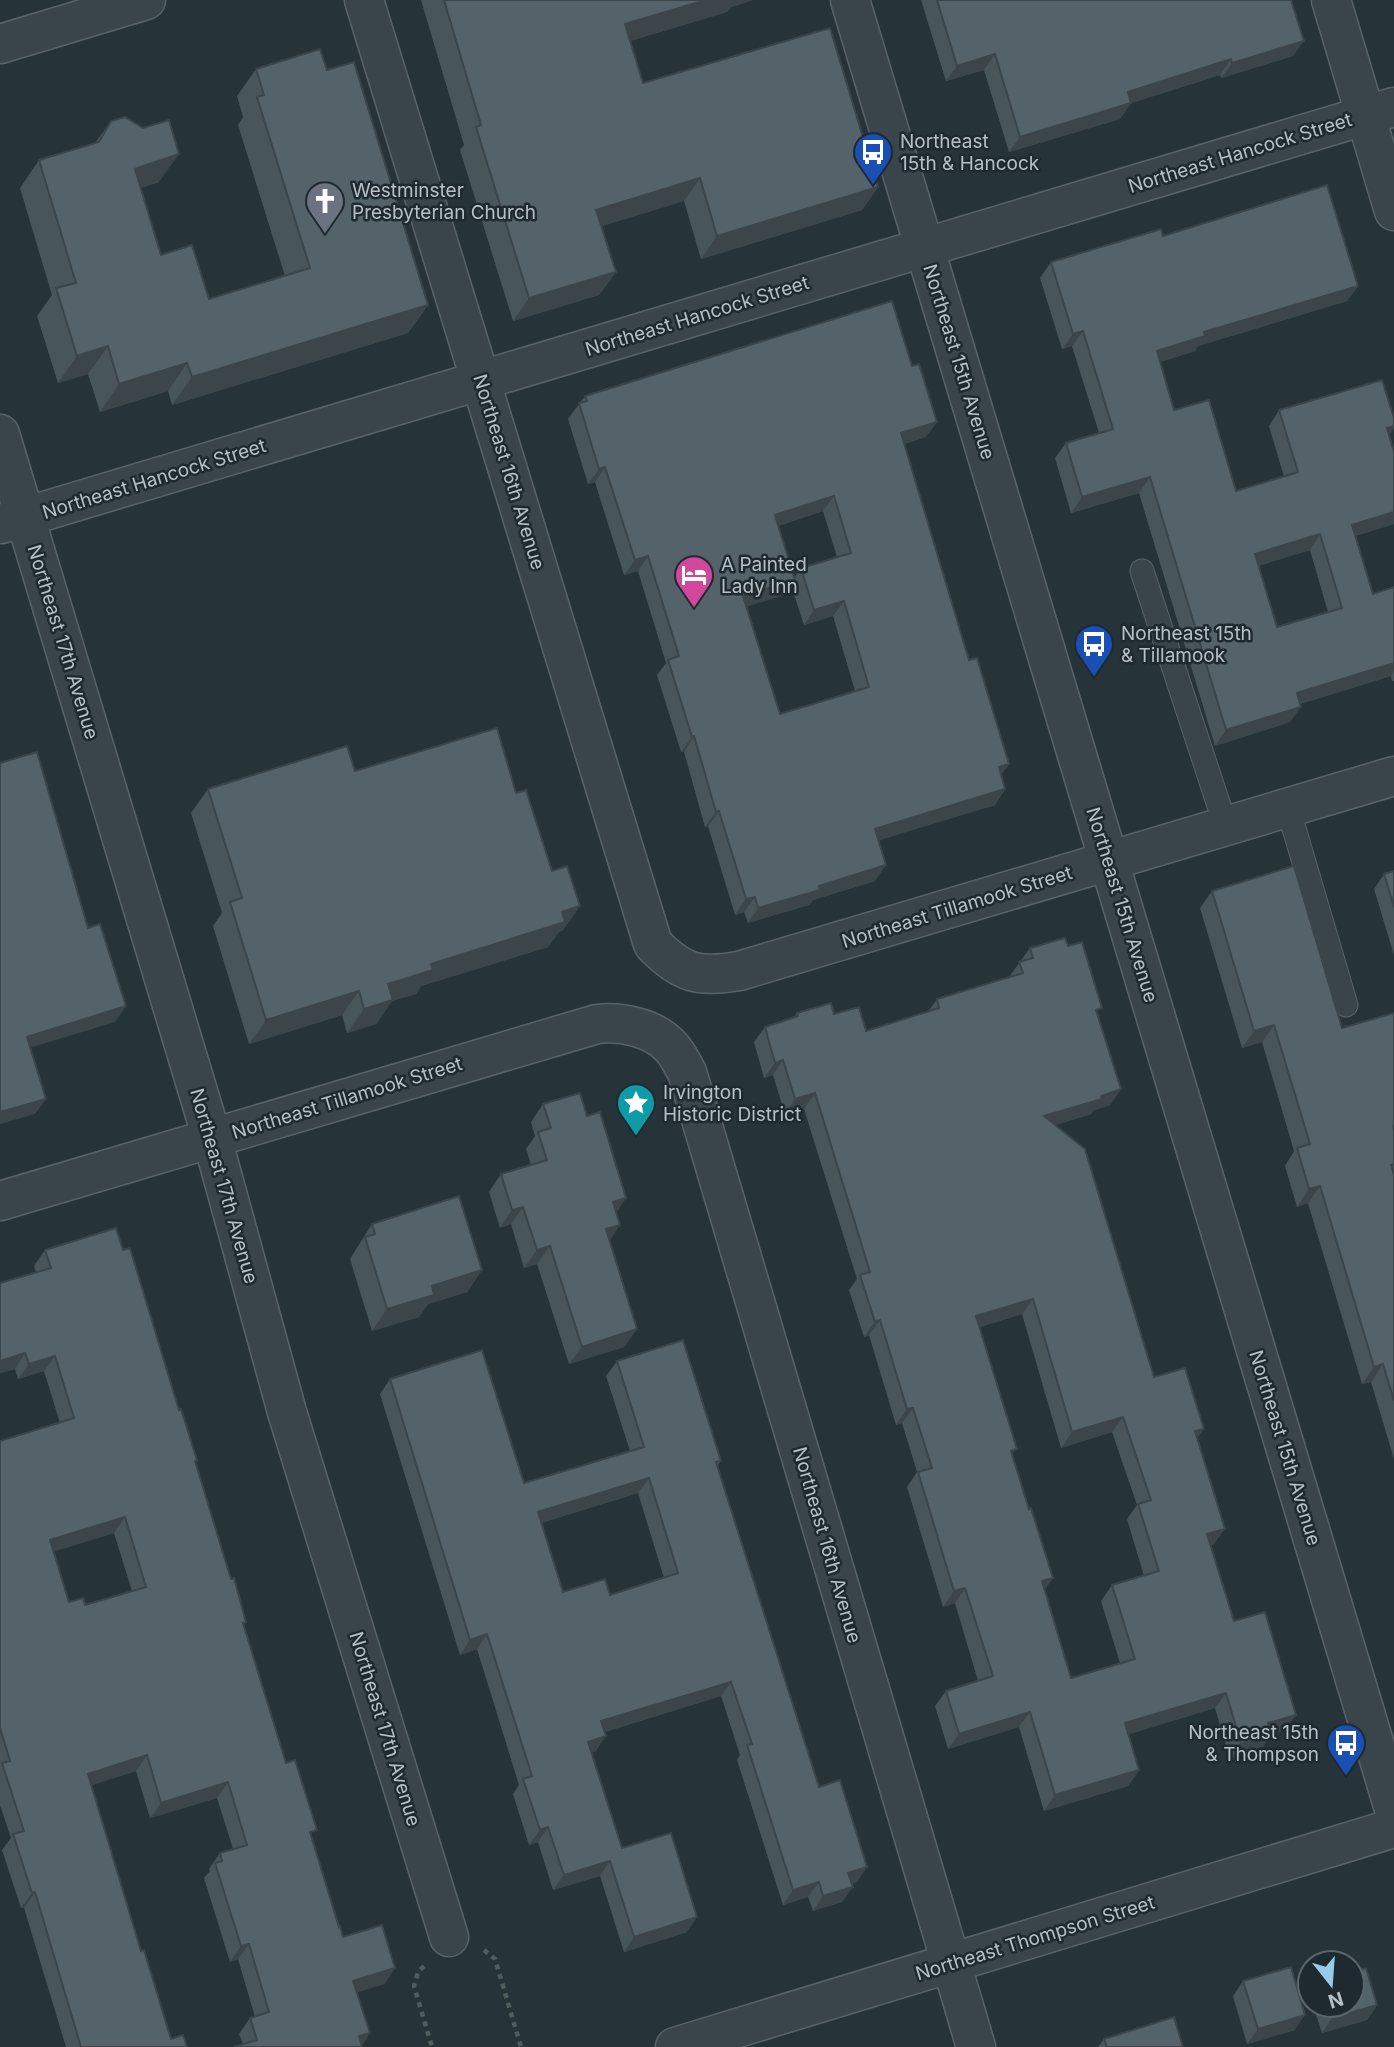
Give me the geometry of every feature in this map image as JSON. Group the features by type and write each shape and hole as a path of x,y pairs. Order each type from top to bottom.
{"street":[{"path":"0,44 146,0"},
{"name":"Northeast 16th Avenue","path":"364,0 653,944"},
{"name":"Northeast 15th Avenue","path":"850,0 1394,1809"},
{"path":"1331,0 1379,111 1394,211"},
{"name":"Northeast Hancock Street","path":"12,521 1379,111"},
{"name":"Northeast 17th Avenue","path":"0,433 12,521 212,1138 287,1412 449,1937"},
{"name":"Northeast Tillamook Street","path":"653,944 665,957 699,974 714,976 739,971 1394,776"},
{"name":"Northeast Tillamook Street","path":"0,1201 597,1024 613,1022 646,1030 671,1047"},
{"name":"Northeast 16th Avenue","path":"671,1047 687,1072 976,2047"},
{"name":"Northeast Thompson Street","path":"675,2047 1394,1828"}],"lane":[{"path":"1142,571 1226,827"},
{"path":"1287,808 1346,1005"}],"path":[{"path":"432,2047 414,1986 418,1972 449,1937 484,1951 495,1959 522,2047"}],"building":[{"path":"444,0 706,0 625,24 643,83 830,28 878,187 717,236 700,178 596,210 616,272 529,298 476,127 481,125"},
{"path":"937,0 1291,0 1304,41 1232,63 1231,59 1128,92 1131,103 1020,137 995,54 957,66"},
{"name":"Westminster Presbyterian Church","path":"320,49 327,70 354,62 428,305 192,377 187,363 119,384 108,346 77,356 56,288 76,283 39,160 99,142 111,121 125,117 143,128 169,120 179,154 135,169 161,255 192,245 209,299 310,268 257,97 264,95 256,69"},
{"path":"1327,185 1358,286 1204,332 1205,336 1157,351 1174,410 1209,400 1236,491 1298,472 1279,410 1382,380 1394,418 1394,426 1387,428 1394,452 1394,512 1352,525 1373,594 1394,587 1394,663 1297,693 1301,707 1226,730 1150,477 1082,497 1066,443 1113,429 1083,331 1073,334 1051,262 1161,229 1163,236","holes":["1320,534 1342,608 1277,627 1255,554"]},
{"path":"892,301 912,366 919,364 937,422 901,433 969,660 977,658 1009,764 999,767 1005,789 875,829 886,865 819,886 820,890 758,908 755,897 746,899 668,660 679,656 648,556 635,560 605,467 599,469 579,403 587,401 585,396","holes":["834,496 851,553 801,568 814,610 844,601 869,687 780,714 743,596 795,580 775,515"]},
{"path":"497,728 516,793 526,790 552,871 567,866 580,906 562,912 565,922 431,964 433,970 388,984 393,1000 364,1009 359,991 266,1020 230,902 242,898 208,789 347,746 355,771"},
{"path":"37,752 88,928 100,924 126,1006 27,1037 46,1099 0,1112 0,763"},
{"path":"1294,866 1342,1028 1394,1013 1394,1164 1391,1165 1394,1175 1394,1401 1383,1364 1374,1367 1320,1186 1309,1189 1297,1148 1310,1144 1274,1025 1254,1031 1212,891"},
{"path":"1394,871 1394,907 1384,874"},
{"path":"1065,938 1068,946 1082,942 1102,1008 1096,1010 1121,1089 1101,1096 1102,1099 1044,1116 1085,1149 1154,1377 1185,1368 1204,1429 1195,1431 1225,1529 1207,1534 1234,1621 1265,1612 1296,1715 1268,1723 1271,1735 1241,1744 1226,1693 1125,1723 1139,1770 1055,1795 1030,1712 959,1734 946,1691 993,1676 965,1588 954,1591 918,1472 932,1468 913,1408 907,1409 880,1320 875,1322 860,1275 870,1272 815,1093 795,1099 783,1060 775,1063 765,1027 798,1016 797,1013 831,1003 834,1014 859,1007 866,1031 939,1008 937,999 1023,973 1019,962 1033,958 1030,948","holes":["1033,1299 1072,1432 1123,1417 1151,1500 1138,1504 1159,1571 1112,1585 1135,1659 1071,1678 1042,1581 1053,1578 1011,1451 1017,1449 976,1316"]},
{"path":"580,1093 587,1116 600,1112 626,1198 613,1202 620,1225 606,1229 637,1329 582,1347 550,1246 537,1250 523,1207 512,1210 501,1174 547,1160 538,1132 551,1128 543,1104"},
{"path":"459,1196 482,1270 432,1286 434,1295 387,1309 365,1237 375,1234 372,1224"},
{"path":"116,1228 123,1250 130,1248 197,1460 195,1461 231,1579 234,1578 246,1622 243,1623 286,1763 295,1760 317,1830 310,1832 339,1927 343,1937 382,1925 395,1968 353,1981 370,2033 359,2036 362,2047 234,2047 257,2040 250,2018 269,2012 249,1944 241,1946 215,1863 222,1861 220,1853 247,1845 228,1782 161,1803 147,1755 88,1774 141,1951 144,1950 171,2039 183,2035 187,2047 81,2047 35,1892 32,1893 13,1834 24,1831 2,1763 10,1761 0,1728 0,1441 74,1418 55,1356 29,1364 25,1353 0,1361 0,1283 51,1268 45,1250","holes":["125,1517 146,1587 85,1605 83,1598 69,1602 50,1540"]},
{"path":"683,1340 721,1461 716,1462 819,1787 840,1780 867,1867 848,1873 853,1887 823,1896 819,1882 793,1890 747,1745 752,1744 731,1682 601,1721 606,1736 588,1742 622,1848 671,1833 697,1917 634,1937 610,1861 564,1875 548,1827 540,1830 523,1779 532,1776 487,1634 470,1640 390,1379 482,1350 524,1483 644,1447 617,1361","holes":["649,1478 678,1573 610,1595 605,1579 563,1592 538,1512"]},
{"path":"1291,1967 1296,1984 1296,2018 1258,2029 1243,1981"},
{"path":"1366,1968 1377,2005 1366,2008"},
{"path":"1174,2017 1183,2047 1107,2047 1104,2039"}],"place":[{"name":"Northeast 15th & Hancock","path":"873,186"},
{"name":"Westminster Presbyterian Church","path":"325,235"},
{"name":"A Painted Lady Inn","path":"694,609"},
{"name":"Northeast 15th & Tillamook","path":"1094,678"},
{"name":"Irvington Historic District","path":"636,1137"},
{"name":"Northeast 15th & Thompson","path":"1346,1777"}]}
